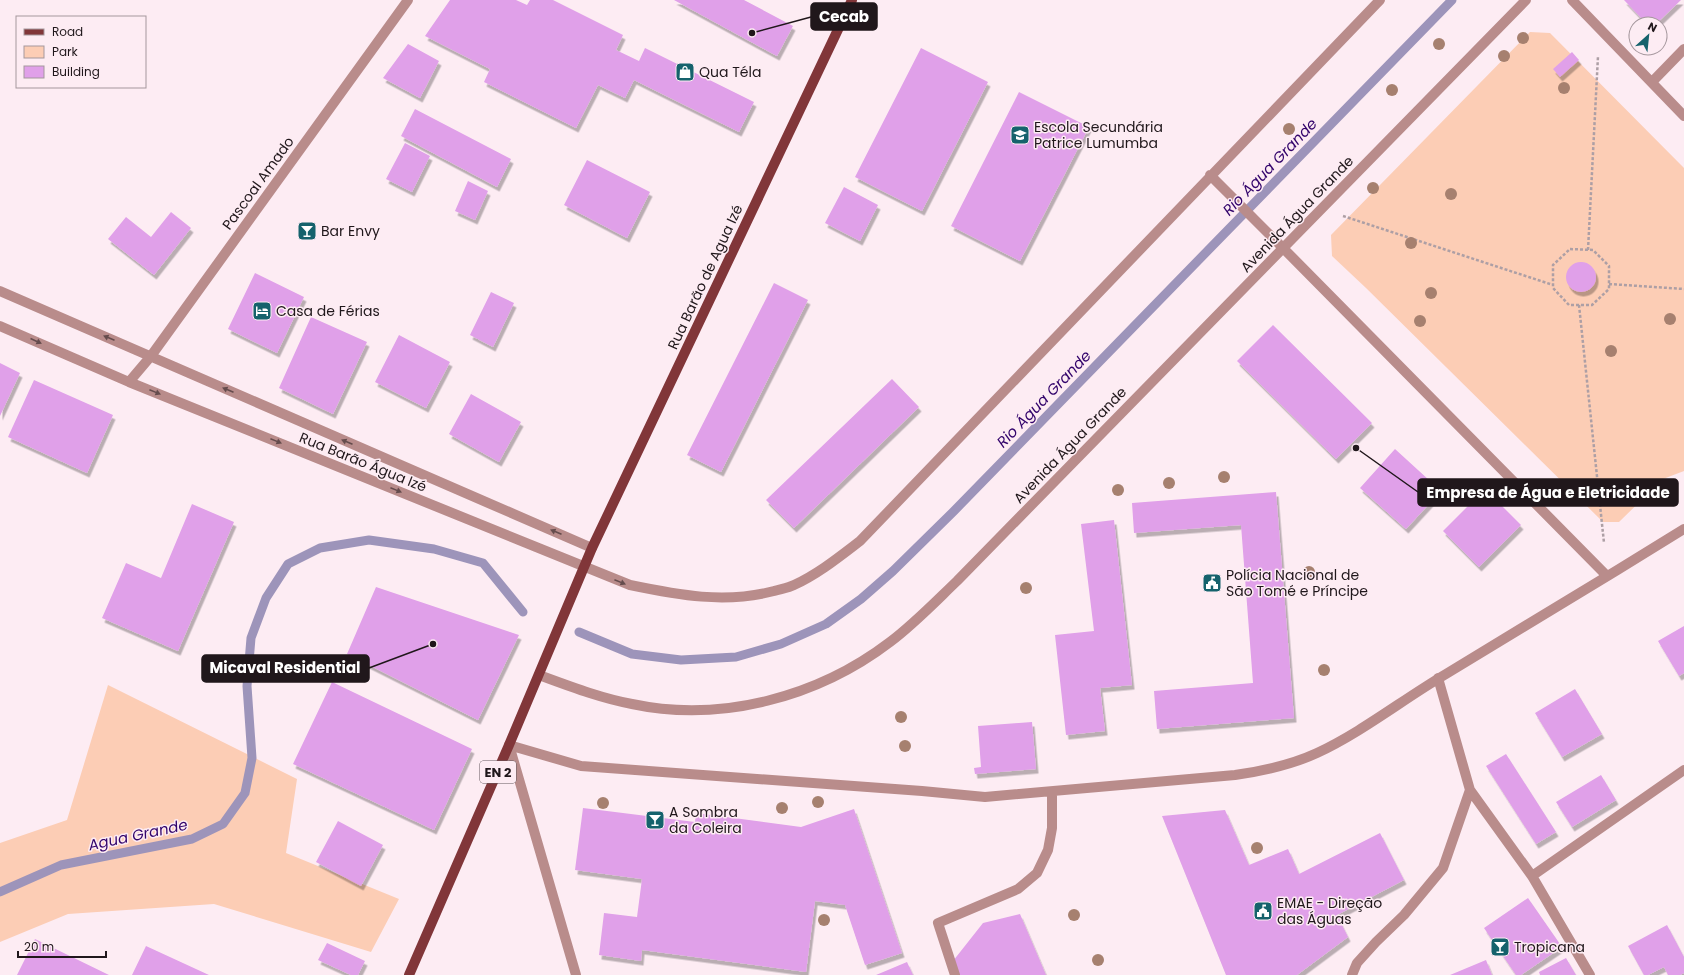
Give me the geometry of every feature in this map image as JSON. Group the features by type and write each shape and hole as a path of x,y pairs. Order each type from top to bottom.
{"main road":[{"name":"Rua Barão de Agua Izé","path":"584,567 852,0"},
{"name":"EN 2","path":"409,975 509,745 584,567"}],"street":[{"name":"Pascoal Amado","path":"129,382 150,356 408,0"},
{"path":"1380,0 1210,175 1607,576"},
{"name":"Avenida Água Grande","path":"539,675 586,692 631,704 665,708 716,709 749,705 782,697 821,683 859,663 890,642 957,581 1526,0"},
{"path":"1572,0 1684,116"},
{"path":"1652,82 1684,49"},
{"name":"Rua Barão Água Izé","path":"0,326 129,382 630,585 676,595 723,599 756,596 793,585 827,566 860,541 1210,175"},
{"name":"Rua Barão Água Izé","path":"0,291 592,548"},
{"path":"509,745 581,766 985,797 1052,793 1235,775 1265,770 1295,762 1317,753 1359,730 1438,678 1684,529"},
{"path":"1438,678 1470,790 1532,876 1590,975"},
{"path":"509,745 576,975"},
{"path":"1532,876 1684,770"},
{"path":"1352,975 1357,963 1404,915 1443,868 1470,790"},
{"path":"955,975 938,923 1018,890 1037,872 1048,850 1052,828 1052,793"}],"path":[{"path":"1588,250 1599,28"},
{"path":"1321,209 1553,285"},
{"path":"1570,249 1588,250 1593,250 1609,266 1609,289 1592,305 1569,305 1553,288 1553,265 1570,249"},
{"path":"1609,284 1684,289"},
{"path":"1579,305 1607,576"}],"green space":[{"path":"1530,32 1550,33 1684,168 1684,471 1663,479 1619,522 1603,522 1332,256 1331,235"},
{"path":"108,685 297,779 286,853 399,899 371,952 214,904 68,914 0,942 0,843 67,820"}],"building":[{"path":"450,0 516,0 527,5 530,0 553,0 623,35 616,50 639,61 645,48 754,102 739,132 634,80 625,98 598,85 576,128 484,82 490,69 425,36"},
{"path":"674,0 744,0 793,26 777,56"},
{"path":"1624,0 1681,0 1664,16 1639,16"},
{"path":"408,44 439,61 420,98 383,78"},
{"path":"921,48 988,82 922,211 855,177"},
{"path":"1572,52 1579,60 1560,77 1553,69"},
{"path":"1019,92 1089,127 1020,261 951,226"},
{"path":"415,109 511,159 497,187 401,136"},
{"path":"405,143 430,156 412,192 386,179"},
{"path":"587,160 650,192 627,238 564,205"},
{"path":"468,181 488,191 475,220 455,211"},
{"path":"844,187 878,205 860,241 825,223"},
{"path":"171,212 191,228 154,275 108,239 126,217 151,237"},
{"path":"1581,262 1592,266 1596,277 1592,288 1581,292 1570,288 1566,277 1570,266"},
{"path":"255,273 304,297 277,353 228,329"},
{"path":"774,283 808,300 721,472 687,455"},
{"path":"491,292 514,303 493,347 470,335"},
{"path":"311,317 367,342 333,414 279,388"},
{"path":"1273,325 1372,423 1336,459 1237,361"},
{"path":"399,335 450,362 426,408 375,382"},
{"path":"0,363 20,373 0,416"},
{"path":"892,379 919,407 794,528 766,500"},
{"path":"34,380 113,415 87,473 8,437"},
{"path":"471,394 521,422 499,462 449,434"},
{"path":"1395,449 1441,491 1406,529 1360,488"},
{"path":"1485,489 1521,525 1479,567 1443,531"},
{"path":"1276,492 1294,718 1157,729 1154,691 1253,683 1241,525 1134,533 1132,503"},
{"path":"192,504 234,522 178,651 102,618 126,563 161,578"},
{"path":"1114,520 1132,685 1100,688 1105,731 1066,735 1055,635 1094,631 1081,524"},
{"path":"376,587 519,635 478,720 347,654"},
{"path":"1684,626 1684,673 1679,676 1658,641"},
{"path":"332,682 472,749 434,830 293,764"},
{"path":"1575,689 1602,734 1562,757 1535,713"},
{"path":"1032,722 1036,769 975,774 974,768 981,767 978,726"},
{"path":"1506,754 1556,832 1536,844 1486,766"},
{"path":"1601,775 1616,800 1572,827 1556,802"},
{"path":"583,808 695,822 696,813 801,827 854,809 902,953 865,965 845,905 815,901 806,972 642,950 641,961 599,955 604,913 637,917 642,879 575,870"},
{"path":"1225,810 1249,865 1288,849 1299,874 1380,833 1404,880 1337,915 1348,937 1297,975 1226,975 1162,816"},
{"path":"338,821 383,845 361,886 316,862"},
{"path":"1528,898 1562,947 1521,975 1516,975 1484,928"},
{"path":"1020,914 1046,975 958,975 953,961 983,923"},
{"path":"1667,925 1684,957 1684,973 1680,975 1668,975 1664,967 1648,975 1644,975 1628,946"},
{"path":"35,939 109,975 17,975"},
{"path":"327,943 365,961 358,975 351,975 318,960"},
{"path":"146,946 209,975 132,975"},
{"path":"1566,958 1576,975 1540,975 1539,972"},
{"path":"1486,960 1492,975 1450,975"},
{"path":"907,962 913,975 876,975"}],"waterway":[{"name":"Rio Água Grande","path":"579,632 632,654 681,660 736,657 781,644 826,624 861,599 893,571 954,511 1452,0"},
{"name":"Agua Grande","path":"0,892 61,865 192,839 223,824 245,793 252,758 247,686 251,638 266,598 288,564 320,548 369,540 434,549 483,563 523,612"}],"place":[{"name":"Cecab","path":"752,33"},
{"name":"Qua Téla","path":"685,72"},
{"name":"Escola Secundária Patrice Lumumba","path":"1020,135"},
{"name":"Bar Envy","path":"307,231"},
{"name":"Casa de Férias","path":"262,311"},
{"name":"Empresa de Água e Eletricidade","path":"1356,448"},
{"name":"Polícia Nacional de São Tomé e Príncipe","path":"1212,583"},
{"name":"Micaval Residential","path":"433,644"},
{"name":"A Sombra da Coleira","path":"655,820"},
{"name":"EMAE - Direção das Águas","path":"1263,911"},
{"name":"Tropicana","path":"1500,947"}]}
